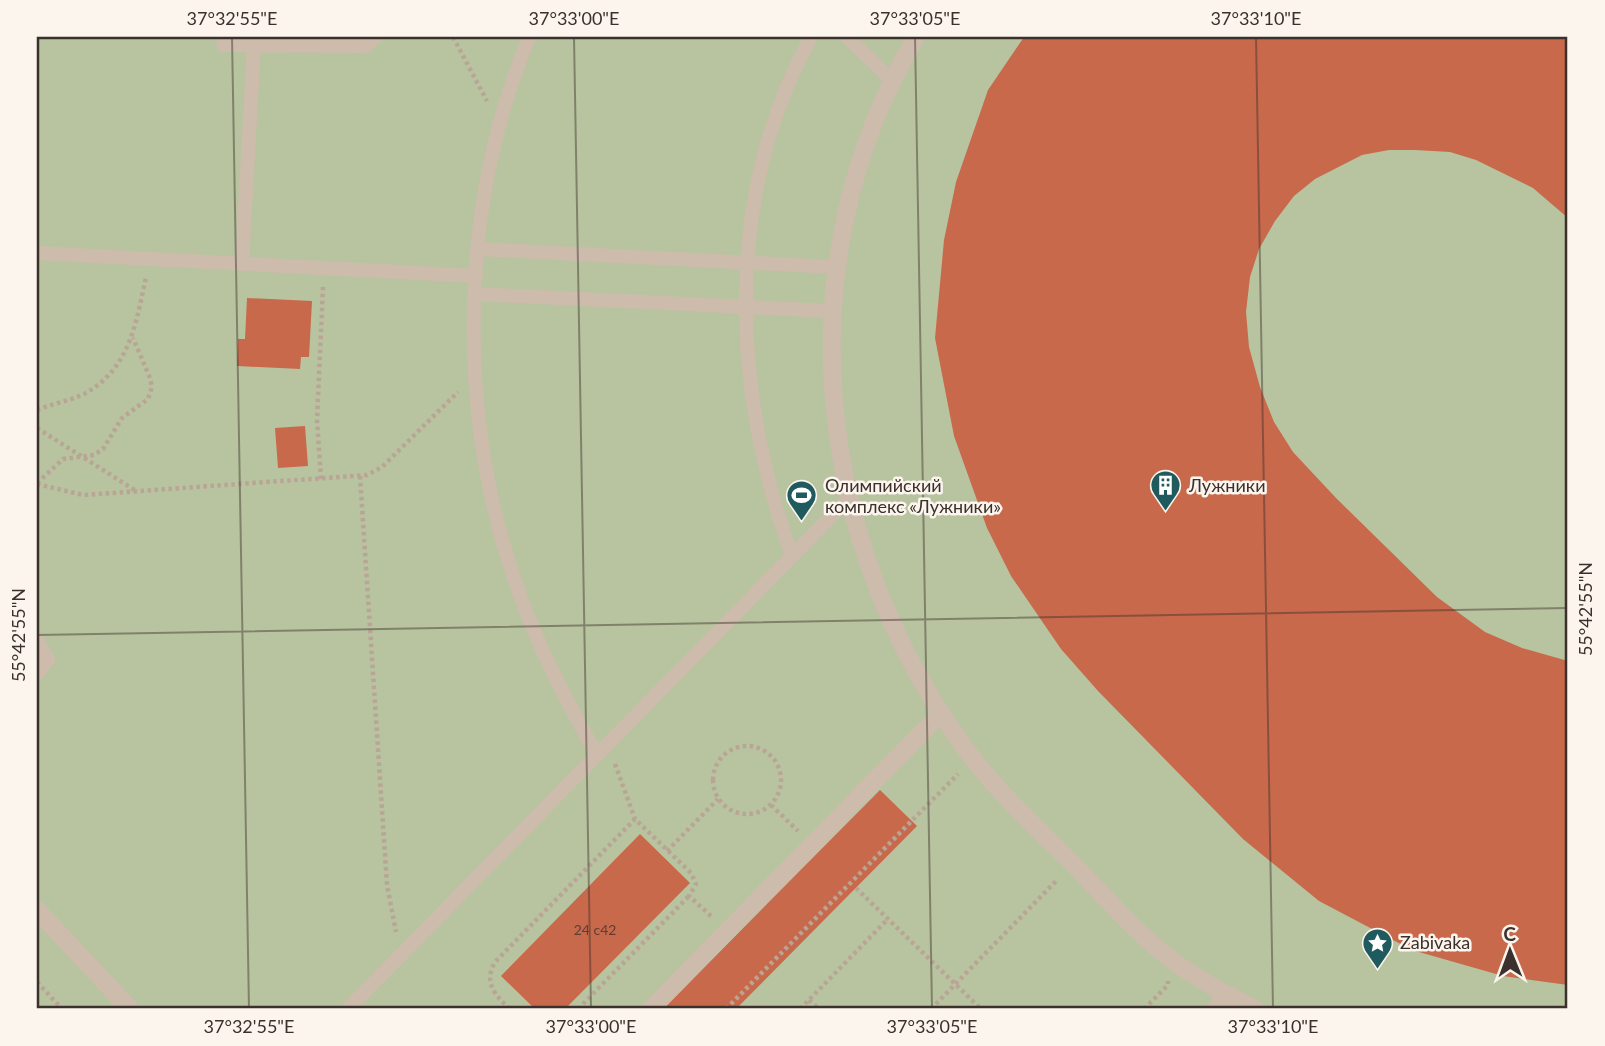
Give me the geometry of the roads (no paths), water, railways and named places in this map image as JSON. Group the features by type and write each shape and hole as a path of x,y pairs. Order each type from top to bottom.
{"street":[{"path":"916,37 891,80 856,167 835,267 831,311 836,422 850,497 887,607 941,713 990,782 1162,952 1228,995 1255,1009"},
{"path":"651,1009 941,713"},
{"path":"37,910 130,1009"},
{"path":"1215,1009 1228,995"}],"lane":[{"path":"223,45 365,46 376,37"},
{"path":"529,37 500,127 478,249 475,293 476,374 484,452 509,563 550,667 597,755"},
{"path":"792,556 758,442 749,381 745,307 755,202 784,98 811,37"},
{"path":"847,37 891,80"},
{"path":"243,264 254,45"},
{"path":"478,249 835,267"},
{"path":"37,253 476,276"},
{"path":"475,293 831,311"},
{"path":"348,1009 850,497"},
{"path":"37,640 48,659 37,674"}],"place":[{"name":"Лужники","path":"1166,513"},
{"name":"Олимпийский комплекс «Лужники»","path":"802,523"},
{"name":"Zabivaka","path":"1377,970"}]}
